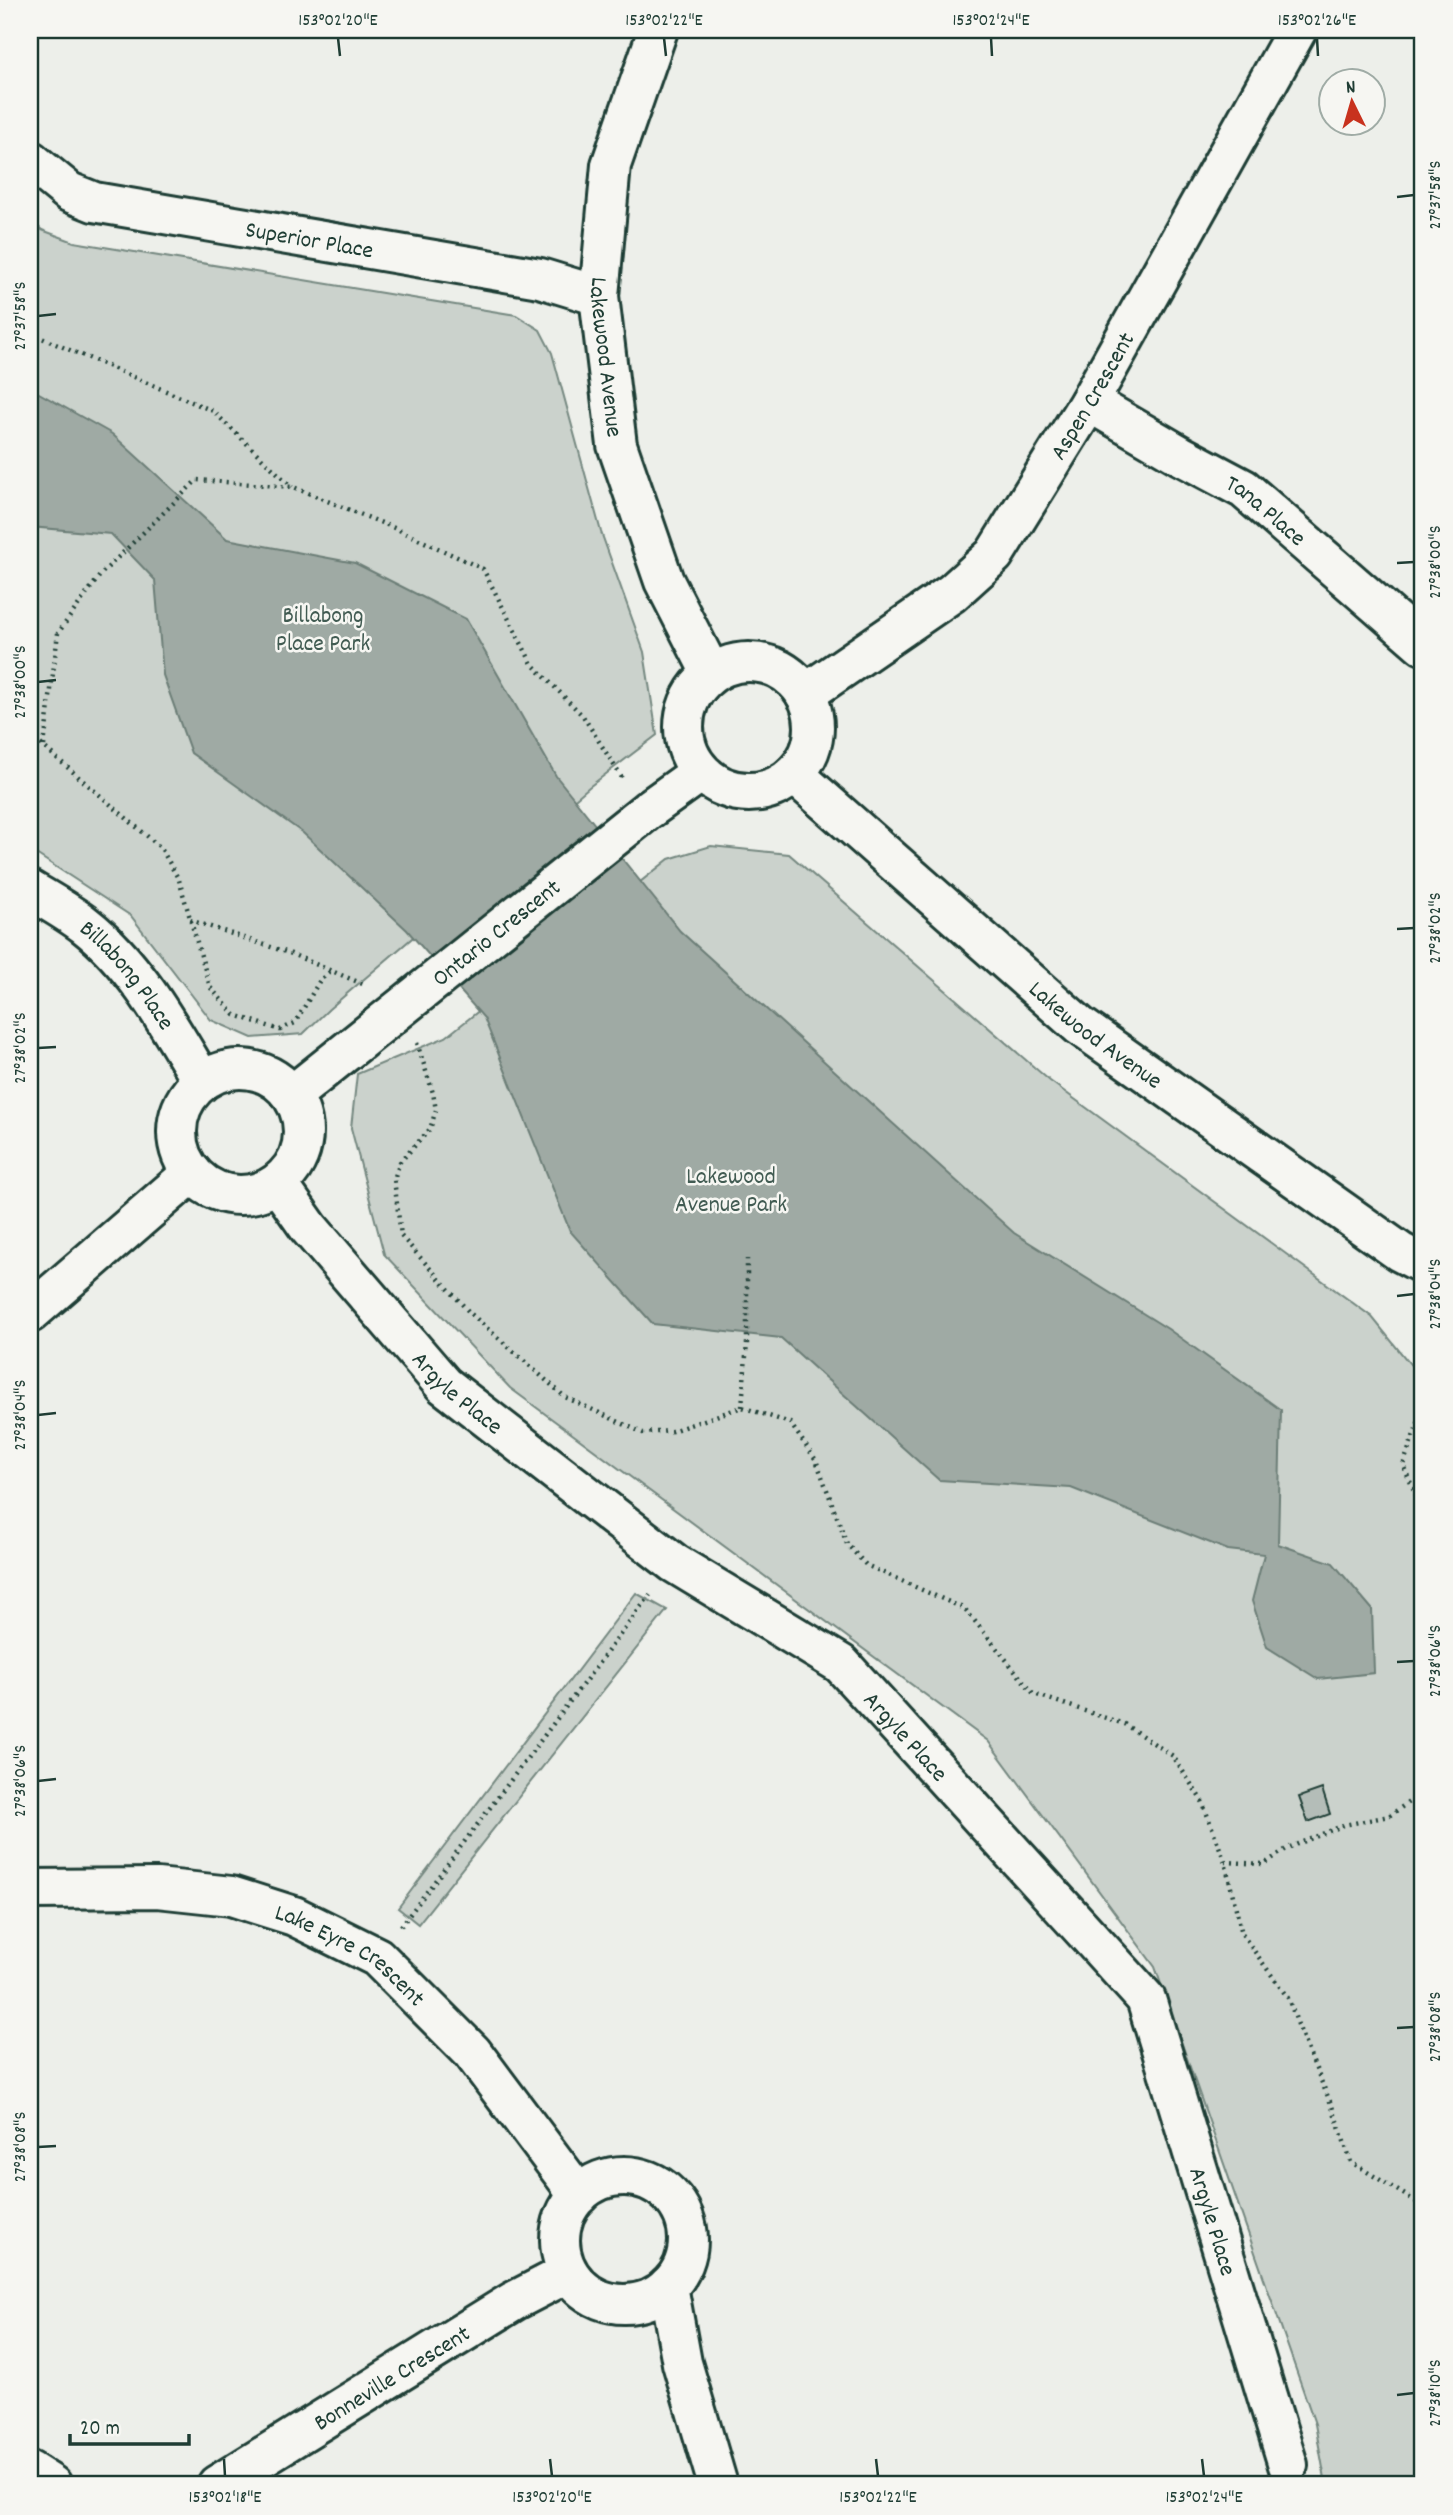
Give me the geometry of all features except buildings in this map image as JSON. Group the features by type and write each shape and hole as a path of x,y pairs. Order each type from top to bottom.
{"street":[{"name":"Lakewood Avenue","path":"658,30 611,165 599,296 617,445 664,582 712,673"},
{"name":"Aspen Crescent","path":"806,694 952,593 994,555 1089,402 1297,30"},
{"name":"Superior Place","path":"30,160 69,192 94,202 540,278 599,296"},
{"name":"Tana Place","path":"1089,402 1244,489 1423,645"},
{"path":"753,662 774,667 792,678 806,694 813,714 814,736 807,757 794,775 773,788 747,792 722,787 701,772 690,757 684,739 683,720 693,694 712,673 731,664 753,662"},
{"name":"Ontario Crescent","path":"292,1095 642,815 701,772"},
{"name":"Lakewood Avenue","path":"794,775 1080,1026 1400,1252 1423,1264"},
{"name":"Billabong Place","path":"30,890 85,926 128,965 202,1081"},
{"path":"240,1068 260,1071 278,1081 292,1095 301,1112 304,1133 301,1152 292,1169 278,1184 261,1192 242,1196 223,1194 205,1186 191,1173 181,1156 176,1135 178,1115 187,1096 202,1081 220,1071 240,1068"},
{"path":"30,1313 191,1173"},
{"name":"Argyle Place","path":"278,1184 309,1228 444,1385 674,1563 841,1664 1146,1998 1288,2466"},
{"name":"Lake Eyre Crescent","path":"30,1889 157,1888 231,1896 294,1916 377,1957 471,2052 579,2194"},
{"path":"622,2176 644,2180 663,2190 678,2206 687,2227 687,2249 681,2268 668,2286 648,2299 626,2304 610,2303 589,2294 568,2273 560,2252 560,2231 567,2209 579,2194 597,2182 622,2176"},
{"name":"Bonneville Crescent","path":"218,2485 514,2301 568,2273"},
{"path":"668,2286 682,2363 718,2485"},
{"path":"30,2471 52,2485"}],"path":[{"path":"30,333 213,411 293,487"},
{"path":"44,747 58,633 101,574 197,480 293,487 399,530 483,569 532,664 583,716 623,779 642,815"},
{"path":"30,735 161,848 179,880 190,920 210,987 235,1015 280,1030 295,1023 305,1010 320,979 331,971 289,953 190,920"},
{"path":"394,1012 416,1038 436,1110 430,1129 400,1162 394,1179 401,1236 470,1313 565,1397 643,1433 672,1431 742,1408 790,1423 816,1460 847,1544 866,1565 965,1609 1034,1695 1124,1724 1173,1756 1202,1801 1225,1862 1242,1934 1288,1998 1352,2162 1423,2206"},
{"path":"742,1408 747,1343 747,1259"},
{"path":"1418,1377 1423,1403"},
{"path":"1423,1409 1403,1465 1423,1511"},
{"path":"377,1957 674,1563"},
{"path":"1225,1862 1264,1864 1288,1848 1344,1825 1389,1816 1423,1792"}],"green space":[{"name":"Billabong Place Park","path":"30,220 42,230 74,242 516,315 540,330 552,353 601,532 644,652 657,735 589,787 303,1034 252,1038 211,1020 131,916 30,850"},
{"name":"Lakewood Avenue Park","path":"711,846 789,854 1050,1081 1372,1317 1423,1380 1423,2485 1326,2485 1315,2424 1155,1967 988,1741 510,1388 384,1254 351,1128 357,1074 446,1037 669,859"},
{"path":"636,1593 667,1610 418,1924 398,1908"}],"shaded area":[{"path":"30,388 112,434 227,539 355,563 466,619 556,776 680,931 1014,1233 1168,1329 1281,1410 1278,1544 1333,1563 1372,1609 1374,1673 1318,1679 1267,1647 1252,1601 1264,1554 1228,1550 1071,1488 939,1480 781,1338 653,1324 570,1231 484,1018 407,930 303,833 191,753 163,675 155,580 111,534 30,527"}]}
